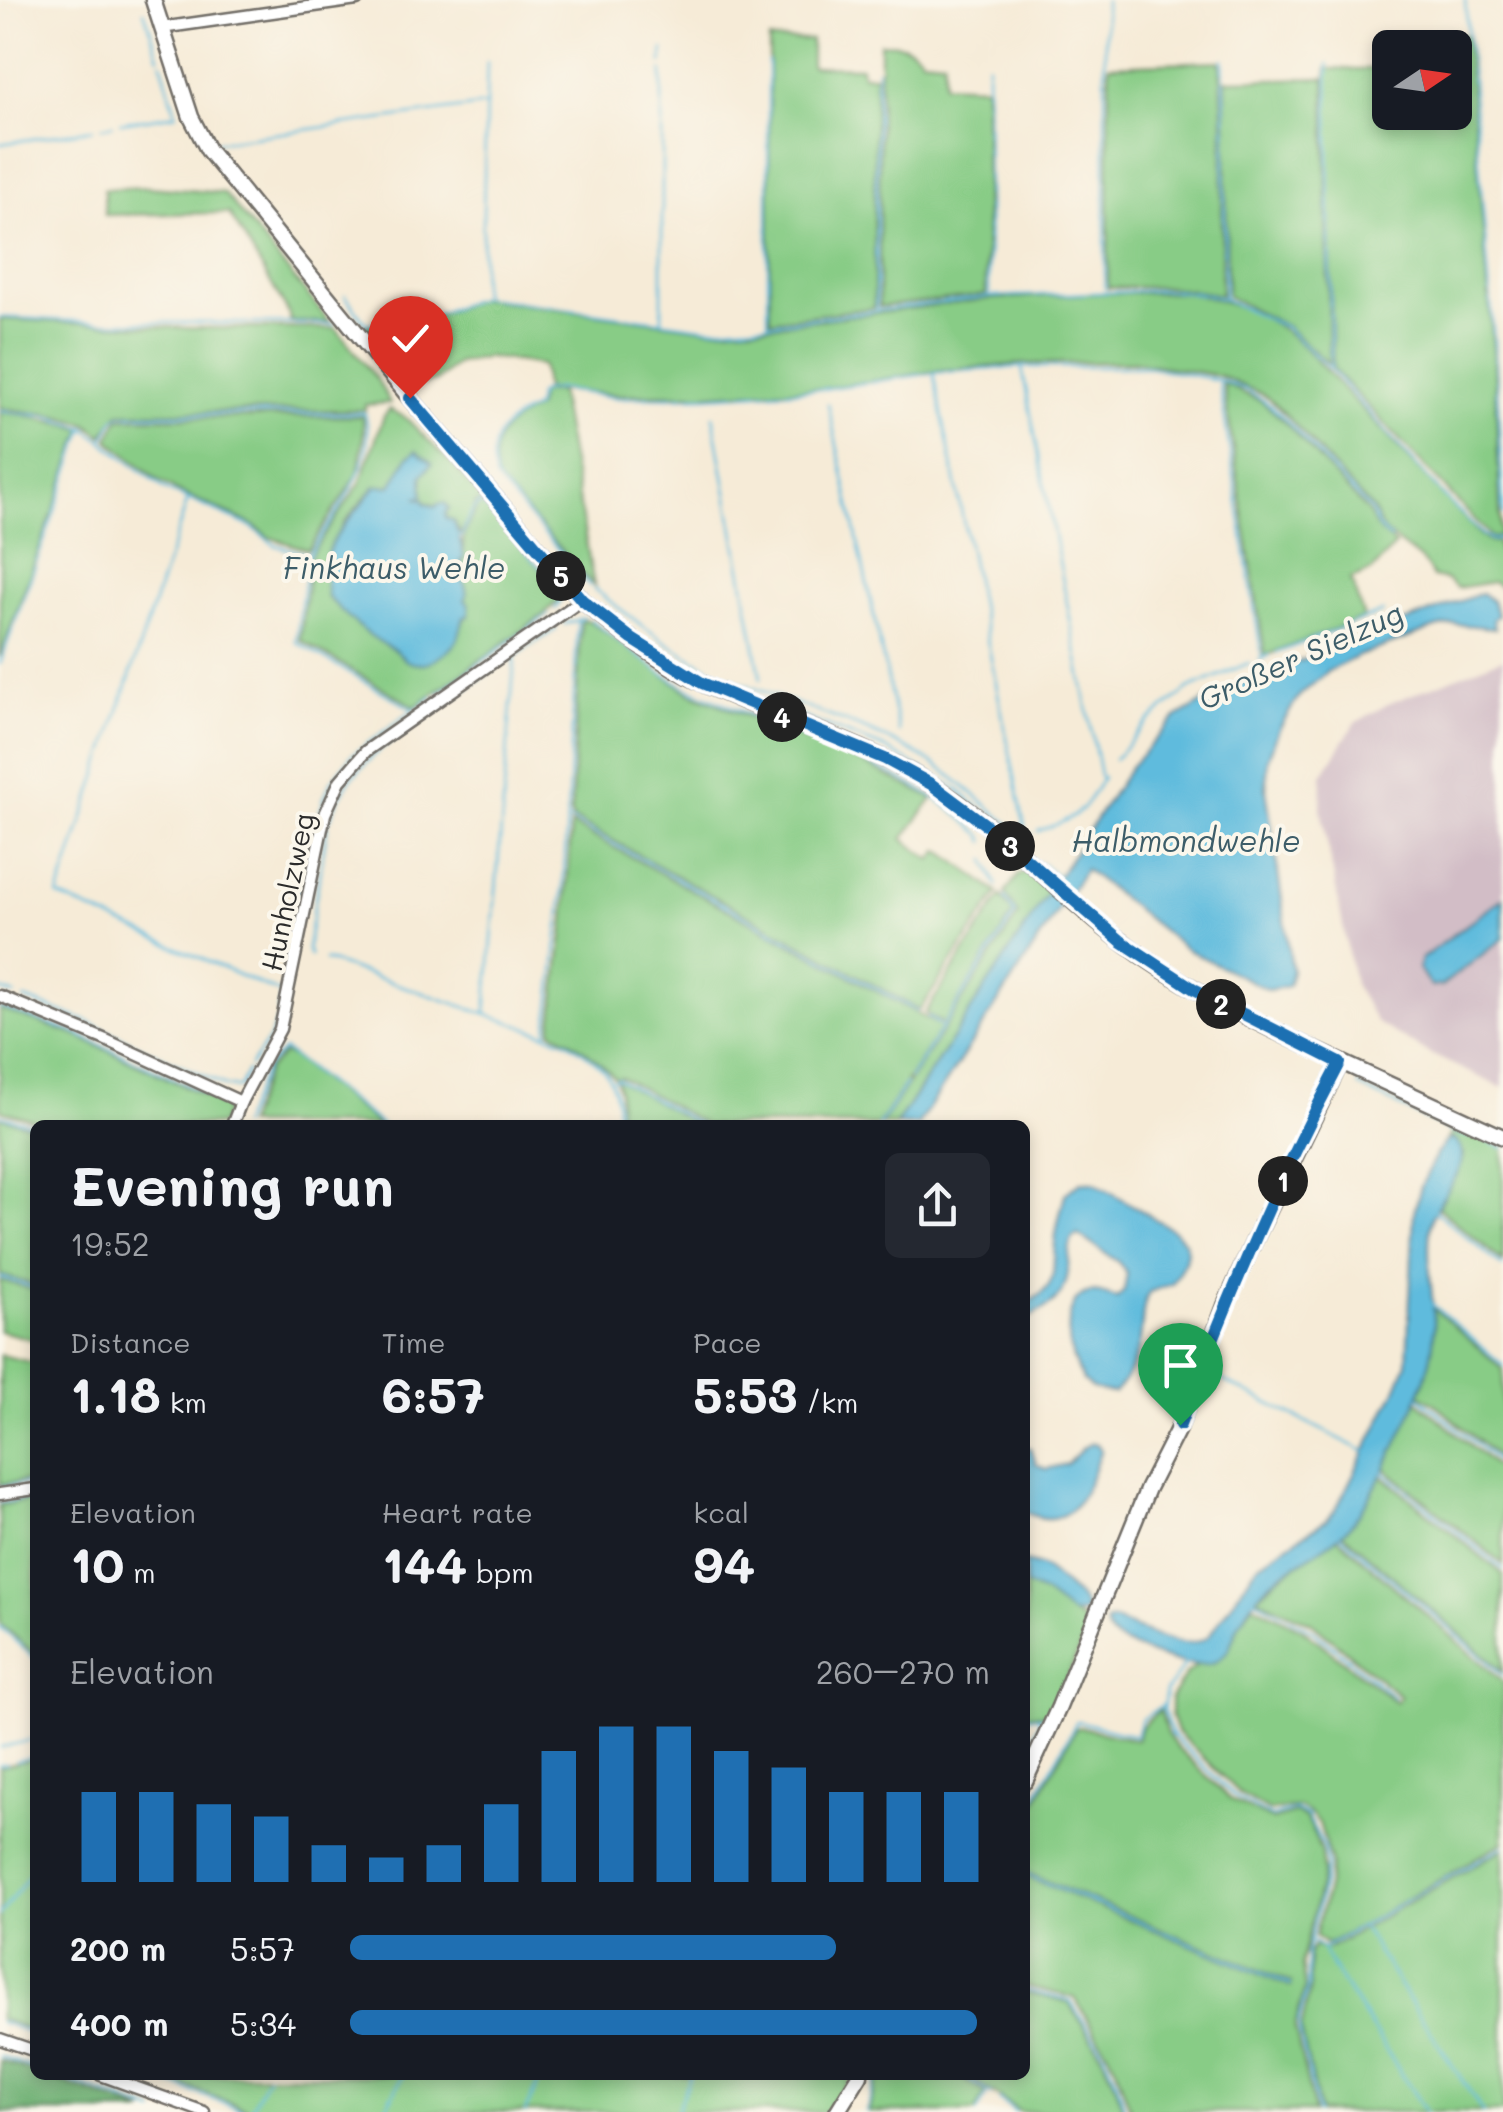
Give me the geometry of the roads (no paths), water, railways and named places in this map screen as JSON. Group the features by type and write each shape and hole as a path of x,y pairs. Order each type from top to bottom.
{"street":[{"path":"153,0 190,117 208,150 410,398 582,600 632,639 702,683 885,759 931,784 994,831 1121,941 1194,989 1340,1063 1503,1137"},
{"path":"161,28 357,0"},
{"name":"Hunholzweg","path":"234,1120 280,1029 325,814 340,781 366,751 582,600"},
{"path":"0,996 241,1102"},
{"path":"1030,1770 1148,1488 1180,1425 1225,1306 1340,1063"},
{"path":"0,1494 30,1490"},
{"path":"0,2039 30,2049"},
{"path":"115,2080 204,2112"},
{"path":"836,2112 857,2080"}],"water":[{"name":"Finkhaus Wehle","path":"416,451 432,463 422,476 423,496 416,498 436,507 445,503 449,509 446,518 452,520 458,532 464,557 461,575 469,604 469,616 464,617 455,643 437,659 422,664 407,661 354,622 328,597 326,580 327,556 335,537 376,486 391,486 408,457"},
{"name":"Halbmondwehle","path":"1482,593 1492,601 1498,616 1493,619 1495,628 1454,624 1435,628 1328,671 1299,696 1279,729 1268,758 1266,789 1292,970 1288,986 1268,990 1186,949 1085,869 921,1120 899,1120 1130,767 1176,718 1226,689"},
{"path":"1503,898 1503,939 1441,986 1431,986 1418,969 1421,959"},
{"path":"1455,1139 1461,1149 1460,1169 1436,1209 1430,1230 1434,1331 1427,1370 1419,1396 1361,1511 1333,1540 1263,1590 1218,1660 1184,1663 1116,1640 1106,1622 1114,1620 1187,1643 1208,1637 1258,1565 1326,1520 1336,1509 1407,1363 1414,1212 1437,1153 1447,1140"},
{"path":"1081,1182 1094,1182 1175,1231 1185,1242 1185,1261 1172,1284 1149,1292 1136,1357 1114,1393 1091,1388 1083,1379 1071,1351 1069,1319 1081,1296 1093,1292 1117,1298 1124,1291 1127,1274 1118,1262 1078,1235 1073,1237 1061,1295 1030,1317 1030,1301 1044,1292 1052,1279 1056,1231 1065,1194"},
{"path":"1091,1443 1101,1450 1076,1504 1056,1518 1030,1514 1030,1448 1036,1464 1046,1469 1067,1464"},
{"path":"1030,1563 1053,1574 1079,1598 1086,1612 1072,1615 1030,1587"}],"waterway":[{"path":"1105,0 1105,288"},
{"path":"1465,0 1496,361 1503,514"},
{"path":"144,11 159,57"},
{"path":"662,63 663,49"},
{"path":"1223,59 1224,297"},
{"path":"768,61 768,324"},
{"path":"120,123 176,114 161,62"},
{"path":"481,295 487,62"},
{"path":"987,63 989,296"},
{"path":"1328,64 1331,368"},
{"path":"876,308 877,69"},
{"path":"662,71 662,320"},
{"path":"216,142 486,105"},
{"path":"102,127 112,125"},
{"path":"0,144 93,129"},
{"path":"345,295 366,324 422,320 481,297 711,328 989,297 1171,290 1208,295 1285,327 1331,370 1484,536 1493,540 1503,538"},
{"path":"0,317 335,324"},
{"path":"590,586 496,479 493,454 499,435 513,420 535,408 543,391 558,389 618,398 709,396 824,389 934,373 1022,367 1148,367 1219,380 1263,400 1371,511 1378,527 1391,539"},
{"path":"1022,368 1101,780"},
{"path":"934,375 1026,833"},
{"name":"Großer Sielzug","path":"1219,381 1262,658"},
{"path":"828,404 899,732"},
{"path":"0,411 46,416 85,428 165,489 250,526 275,545 308,555 296,642 414,710 433,697"},
{"path":"103,440 120,415 365,413 368,432 360,469 342,505 309,554"},
{"path":"713,416 761,679"},
{"path":"0,664 84,430"},
{"path":"188,499 58,896 280,993"},
{"path":"459,537 472,512 482,503 561,590 555,609"},
{"path":"594,589 708,667 873,733 926,759 1021,834 1032,834"},
{"name":"Großer Sielzug","path":"1276,653 1383,612"},
{"path":"439,693 549,614"},
{"path":"565,624 584,618"},
{"path":"547,1033 563,891 578,619"},
{"path":"591,620 685,687 904,780 952,810 985,842"},
{"path":"512,658 556,629"},
{"name":"Großer Sielzug","path":"1259,660 1270,655"},
{"path":"486,1013 515,656"},
{"name":"Großer Sielzug","path":"1114,760 1148,722 1188,689 1249,663"},
{"path":"310,956 307,949 328,823 351,778 379,750 501,664"},
{"path":"736,691 884,748 956,788 998,825"},
{"path":"278,1012 303,868 331,782 352,755 413,710"},
{"path":"1038,831 1078,813 1103,777"},
{"path":"570,820 917,1011"},
{"path":"986,860 997,885"},
{"path":"1039,862 1060,878"},
{"path":"1005,898 1015,914"},
{"path":"910,1078 1015,914"},
{"path":"325,960 566,1041 607,1074 616,1096 616,1120"},
{"path":"0,990 15,995"},
{"path":"24,999 86,1021 225,1086 240,1086 247,1071"},
{"path":"0,1007 73,1032 225,1102 229,1111"},
{"path":"928,1017 943,1027"},
{"path":"250,1066 277,1020"},
{"path":"243,1120 267,1065 284,1050 375,1120"},
{"path":"614,1080 691,1120"},
{"path":"882,1120 906,1084"},
{"path":"1358,1086 1469,1137"},
{"path":"0,1115 30,1124"},
{"path":"1488,1141 1503,1148"},
{"path":"1435,1211 1503,1267"},
{"path":"0,1277 30,1286"},
{"path":"1432,1304 1503,1365"},
{"path":"1208,1373 1368,1453"},
{"path":"1419,1397 1503,1466"},
{"path":"1380,1469 1503,1569"},
{"path":"0,1487 30,1484"},
{"path":"0,1502 30,1499"},
{"path":"1341,1536 1503,1675"},
{"path":"1253,1598 1314,1631 1394,1697"},
{"path":"0,1627 30,1654"},
{"path":"1188,1660 1166,1691 1163,1709 1171,1734 1234,1796 1272,1817 1295,1810 1308,1816 1323,1847 1327,1865 1307,1954 1308,1985 1299,2020 1317,2112"},
{"path":"1030,1807 1077,1721 1135,1736 1142,1719 1164,1704"},
{"path":"1030,1716 1044,1717"},
{"path":"1030,1744 1040,1721 1037,1716"},
{"path":"0,1748 30,1740"},
{"path":"16,1761 30,1757"},
{"path":"0,1765 7,1764"},
{"path":"1313,1942 1323,1948 1503,1846"},
{"path":"0,1915 30,1874"},
{"path":"1030,1876 1290,1985"},
{"path":"1363,1929 1483,2112"},
{"path":"1323,1948 1426,2112"},
{"path":"1030,1991 1070,2001 1110,2066 1125,2112"},
{"path":"0,2022 30,2032"},
{"path":"25,2031 30,2024"},
{"path":"0,2056 30,2067"},
{"path":"67,2080 155,2112"},
{"path":"160,2080 248,2112"},
{"path":"249,2112 265,2080"},
{"path":"384,2112 400,2080"},
{"path":"525,2112 540,2080"},
{"path":"676,2112 688,2080"},
{"path":"866,2112 876,2080"},
{"path":"969,2080 991,2094"},
{"path":"977,2112 987,2093"},
{"path":"999,2100 1015,2112"}]}
